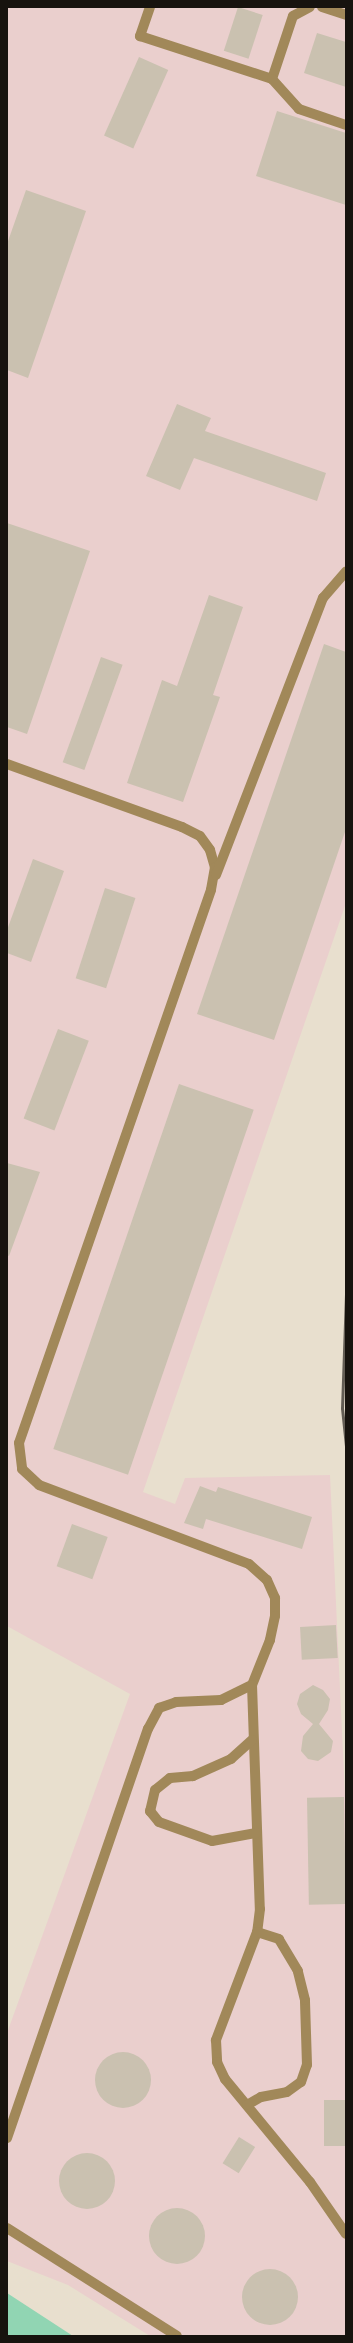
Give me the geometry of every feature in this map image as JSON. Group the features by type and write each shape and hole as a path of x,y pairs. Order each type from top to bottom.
{"street":[{"path":"150,7 140,36 272,79 299,109 346,124"},
{"path":"272,79 293,16 310,7"},
{"path":"322,7 346,15"},
{"path":"346,572 324,598 211,890 19,1443 22,1469 39,1485 249,1564 267,1580 275,1598 275,1616 270,1640 252,1685 252,1740 260,1909 257,1932 216,2040 218,2062 225,2079 310,2182 346,2234"},
{"path":"7,764 182,826 200,836 210,850 215,867 211,890"},
{"path":"7,2138 148,1729 159,1708 176,1702 221,1700 252,1685"},
{"path":"252,1740 231,1759 193,1776 170,1778 155,1790 150,1811 159,1822 212,1840 256,1833"},
{"path":"247,2105 261,2097 287,2092 301,2082 307,2065 305,2000 298,1971 279,1939 273,1934 257,1932"},
{"path":"7,2228 177,2336"}],"shaded area":[{"path":"7,7 346,7 346,903 143,1492 175,1504 185,1478 330,1475 346,1817 346,2336 150,2336 68,2285 7,2261 7,2033 130,1694 7,1626"}],"green space":[{"path":"7,2293 73,2336 7,2336"}],"building":[{"path":"238,7 263,15 249,59 224,51"},
{"path":"317,33 346,42 346,87 304,73"},
{"path":"139,57 168,70 133,149 104,136"},
{"path":"277,111 346,133 346,205 256,176"},
{"path":"26,190 86,211 28,378 7,370 7,244"},
{"path":"177,404 211,418 205,431 326,473 317,501 194,458 180,490 146,476"},
{"path":"7,523 90,551 27,734 7,727"},
{"path":"209,595 243,607 213,695 220,697 183,802 127,783 162,680 177,686"},
{"path":"324,644 346,652 346,829 274,1040 197,1014"},
{"path":"101,657 123,665 84,770 63,762"},
{"path":"33,859 64,871 31,962 7,953 7,930"},
{"path":"105,888 135,898 106,988 76,978"},
{"path":"58,1029 89,1041 54,1130 24,1119"},
{"path":"179,1084 254,1110 128,1475 53,1449"},
{"path":"7,1163 40,1172 9,1256 7,1255"},
{"path":"200,1486 216,1492 218,1487 312,1517 302,1549 206,1519 203,1529 184,1523"},
{"path":"72,1524 108,1537 92,1579 57,1566"},
{"path":"336,1625 338,1658 302,1660 300,1627"},
{"path":"313,1685 323,1690 330,1699 328,1710 319,1724 333,1741 331,1752 318,1761 308,1759 301,1751 303,1736 313,1724 301,1714 297,1704 300,1694"},
{"path":"344,1797 346,1904 309,1905 307,1798"},
{"path":"123,2052 134,2054 143,2060 149,2069 151,2080 149,2091 143,2100 134,2106 123,2108 112,2106 103,2100 97,2091 95,2080 97,2069 103,2060 112,2054"},
{"path":"324,2100 346,2100 346,2146 324,2146"},
{"path":"239,2137 255,2147 239,2173 223,2163"},
{"path":"87,2153 98,2155 107,2161 113,2170 115,2181 113,2192 107,2201 98,2207 87,2209 76,2207 67,2201 61,2192 59,2181 61,2170 67,2161 76,2155"},
{"path":"177,2208 188,2210 197,2216 203,2225 205,2236 203,2247 197,2256 188,2262 177,2264 166,2262 157,2256 151,2247 149,2236 151,2225 157,2216 166,2210"},
{"path":"270,2269 281,2271 290,2277 296,2286 298,2297 296,2308 290,2317 281,2323 270,2325 259,2323 250,2317 244,2308 242,2297 244,2286 250,2277 259,2271"}],"railway":[{"path":"346,1294 342,1408 346,1446"}]}
